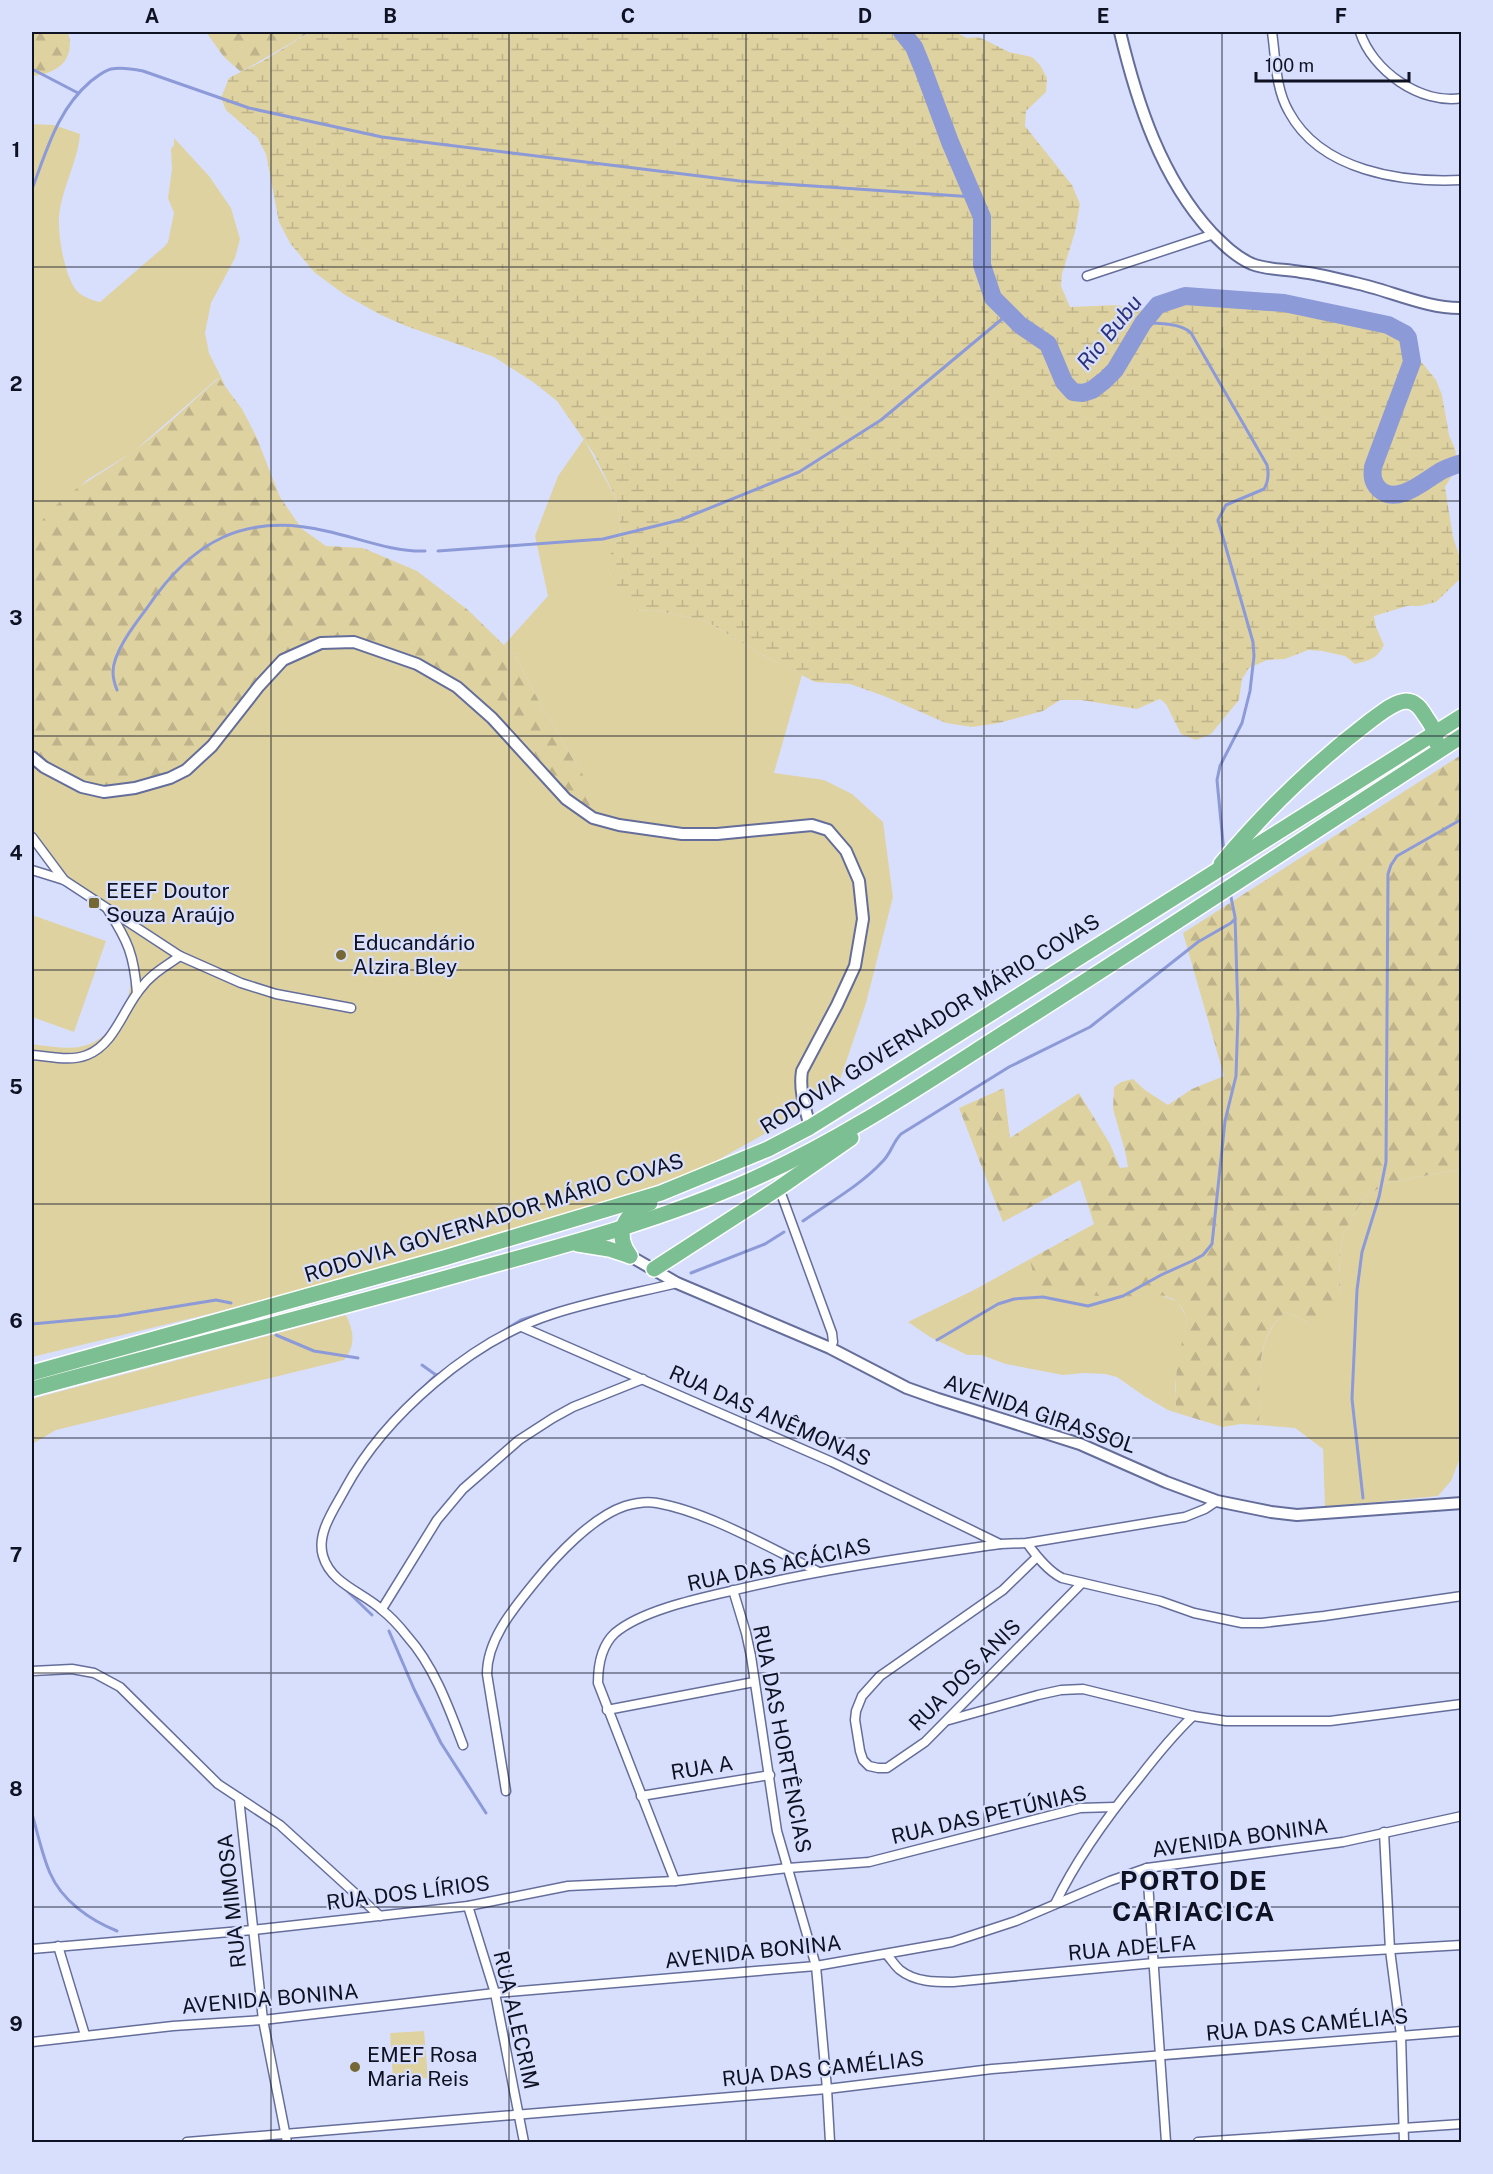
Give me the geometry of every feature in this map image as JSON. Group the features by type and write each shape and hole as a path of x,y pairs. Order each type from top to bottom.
{"highway":[{"path":"1211,875 1292,787 1333,751 1386,710 1399,703 1414,702 1426,716 1435,732 1437,740 1434,747 1292,836 1274,858"},
{"name":"RODOVIA GOVERNADOR MÁRIO COVAS","path":"32,1373 444,1258 604,1210 694,1181 768,1149 810,1127 1461,716"},
{"name":"RODOVIA GOVERNADOR MÁRIO COVAS","path":"32,1389 365,1301 622,1229 681,1209 750,1181 796,1159 880,1112 1164,931 1461,736"},
{"path":"654,1269 857,1135 880,1112"},
{"path":"630,1256 622,1241 622,1229 630,1214 639,1207 760,1164 766,1159 768,1149"},
{"path":"571,1243 609,1249 630,1256"}],"street":[{"path":"1120,32 1139,98 1170,176 1187,203 1214,234 1239,257 1263,267 1300,271 1376,288 1436,305 1461,308"},
{"path":"1272,32 1277,75 1289,112 1298,125 1329,153 1353,165 1378,173 1461,180"},
{"path":"1360,32 1373,58 1406,85 1437,98 1461,98"},
{"path":"1087,276 1214,234"},
{"path":"32,757 44,767 82,787 104,792 135,788 170,778 186,770 212,746 259,686 283,660 321,643 354,642 417,664 457,687 492,718 566,799 593,818 619,825 682,834 717,834 812,825 828,830 846,851 859,881 863,919 855,966 802,1071 802,1096 810,1127"},
{"path":"32,837 63,880"},
{"path":"32,870 63,880 180,956 241,983 276,994 351,1008"},
{"path":"108,908 129,945 135,965 136,993"},
{"path":"32,1055 76,1058 98,1049 111,1036 136,993 153,975 180,956"},
{"path":"779,1188 832,1333 833,1342 830,1348"},
{"name":"AVENIDA GIRASSOL","path":"630,1256 676,1283 830,1348 907,1388 938,1400 1080,1443 1166,1482 1217,1501 1297,1515 1461,1503"},
{"path":"463,1745 443,1696 409,1638 381,1609 344,1584 327,1565 322,1554 322,1544 328,1519 355,1471 380,1439 438,1379 478,1349 552,1314 676,1283"},
{"name":"RUA DAS ANÊMONAS","path":"522,1327 832,1462 1000,1544"},
{"path":"381,1609 437,1520 463,1489 519,1440 554,1418 573,1407 643,1379"},
{"name":"RUA DAS ACÁCIAS","path":"675,1881 598,1683 604,1645 616,1632 644,1617 702,1597 817,1571 1000,1544 1027,1544 1185,1517 1217,1501"},
{"path":"506,1791 487,1674 490,1648 543,1573 567,1547 611,1512 644,1502 656,1503 693,1514 731,1530 817,1571"},
{"path":"1027,1544 1055,1575 1160,1601 1194,1613 1242,1623 1324,1616 1461,1596"},
{"name":"RUA DOS ANIS","path":"1037,1557 1003,1590 880,1676 862,1696 855,1720 863,1760 869,1766 887,1768 925,1742 1082,1583"},
{"name":"RUA DAS HORTÊNCIAS","path":"733,1590 746,1632 777,1831 816,1966 830,2142"},
{"path":"32,1671 72,1669 94,1673 120,1687 218,1784 280,1825 380,1916"},
{"path":"607,1710 754,1682"},
{"path":"946,1721 1038,1695 1060,1690 1083,1689 1193,1716 1226,1721 1330,1721 1461,1704"},
{"name":"RUA DAS PETÚNIAS","path":"788,1868 869,1862 1080,1808 1115,1807 1162,1748 1193,1716"},
{"name":"RUA A","path":"641,1796 770,1775"},
{"name":"RUA MIMOSA","path":"238,1798 263,2020 287,2142"},
{"path":"1055,1904 1075,1864 1115,1807"},
{"name":"AVENIDA BONINA","path":"32,2042 173,2026 263,2020 495,1992 816,1966 952,1942 1016,1921 1131,1872 1147,1868 1343,1842 1461,1816"},
{"path":"1384,1832 1390,1950 1401,2035 1404,2142"},
{"name":"RUA DOS LÍRIOS","path":"32,1949 254,1930 468,1906 568,1886 675,1881 788,1868"},
{"path":"1147,1868 1166,2142"},
{"name":"RUA ALECRIM","path":"468,1906 495,1992 524,2142"},
{"name":"RUA ADELFA","path":"888,1954 900,1970 928,1982 976,1980 1154,1963 1461,1945"},
{"path":"58,1946 85,2035"},
{"name":"RUA DAS CAMÉLIAS","path":"187,2142 827,2089 992,2069 1461,2031"},
{"path":"1198,2142 1461,2124"}],"green space":[{"path":"32,32 68,32 70,42 67,57 63,63 50,72 32,76"},
{"path":"206,32 310,32 241,72 224,57"},
{"path":"310,32 955,32 967,38 978,37 1009,52 1032,57 1040,65 1047,78 1046,92 1026,111 1025,126 1072,185 1080,204 1075,232 1062,274 1061,286 1070,307 1118,305 1135,310 1154,311 1179,301 1188,292 1194,291 1210,296 1224,294 1312,302 1359,313 1390,327 1436,380 1442,395 1458,469 1445,487 1453,537 1461,561 1461,578 1436,602 1407,606 1374,616 1384,645 1376,656 1369,660 1355,664 1345,656 1308,650 1285,659 1267,660 1249,668 1242,679 1239,700 1211,734 1196,740 1181,734 1166,704 1160,699 1137,709 1081,700 1060,700 1043,711 999,723 972,727 946,723 850,684 815,682 759,653 706,621 654,610 636,611 620,595 609,561 612,549 621,535 618,503 594,454 557,401 533,382 494,357 406,326 345,295 314,272 290,243 279,222 266,154 257,137 226,110 221,98 229,78 263,61"},
{"path":"32,124 54,125 80,134 60,207 59,226 66,269 74,287 84,296 100,302 168,242 174,213 168,198 172,169 171,149 174,145 174,138 209,176 231,208 240,239 235,258 211,303 205,333 209,353 225,385 218,378 133,452 87,480 32,534"},
{"path":"219,378 242,409 256,436 280,497 302,529 326,546 363,548 417,571 468,610 515,656 541,705 601,805 598,812 593,814 577,806 490,708 444,672 375,643 349,636 327,637 282,658 186,768 118,790 78,784 32,753 32,534 42,520 65,497 142,444"},
{"path":"584,439 618,503 621,535 612,549 636,611 654,610 706,621 759,653 802,675 774,773 824,780 852,794 883,822 893,897 866,1003 840,1080 779,1126 707,1166 626,1196 347,1277 213,1313 32,1357 32,1044 68,1048 79,1047 99,1039 117,1020 125,1007 131,977 126,947 112,920 55,872 33,844 32,753 244,702 305,646 327,637 349,636 375,643 444,672 490,708 502,724 580,770 515,656 504,645 548,596 535,536 558,476"},
{"path":"1461,755 1461,1169 1386,1183 1362,1200 1344,1233 1339,1259 1341,1296 1330,1318 1309,1323 1286,1312 1267,1336 1260,1364 1259,1425 1241,1424 1223,1427 1177,1413 1177,1369 1186,1324 1185,1314 1180,1305 1165,1296 1090,1295 1054,1290 1039,1284 1034,1276 1030,1259 1094,1224 1080,1180 1003,1222 959,1108 1004,1088 1010,1138 1079,1093 1110,1144 1120,1168 1128,1167 1113,1109 1114,1087 1121,1082 1133,1079 1168,1105 1192,1089 1224,1076 1183,933"},
{"path":"32,915 106,941 74,1032 32,1017"},
{"path":"1461,1169 1462,1453 1451,1481 1438,1496 1325,1507 1323,1449 1295,1428 1259,1425 1260,1364 1268,1336 1275,1323 1286,1312 1309,1323 1341,1296 1339,1259 1344,1233 1362,1200 1386,1183"},
{"path":"1030,1259 1032,1270 1054,1290 1119,1297 1152,1294 1178,1302 1186,1316 1187,1324 1175,1387 1177,1413 1144,1396 1117,1377 1083,1373 1063,1375 1006,1364 981,1355 967,1355 930,1337 908,1322 974,1290"},
{"path":"346,1315 351,1327 352,1344 344,1360 56,1430 34,1443 32,1468 32,1399"},
{"path":"424,2031 428,2078 393,2080 390,2033"}],"waterway":[{"name":"Rio Bubu","path":"902,32 914,47 950,142 982,217 982,265 993,298 1020,325 1048,344 1064,382 1073,392 1083,393 1092,390 1115,370 1143,323 1158,305 1185,296 1284,303 1388,325 1408,338 1412,362 1373,467 1373,478 1379,489 1387,494 1403,493 1443,470 1462,463"},
{"path":"32,189 54,131 79,92 105,71 119,68 143,71 249,108 382,137 740,181 974,197"},
{"path":"32,69 78,93"},
{"path":"438,551 603,539 680,520 799,472 881,420 1008,314"},
{"path":"1143,323 1175,325 1191,333 1268,468 1268,480 1264,489 1226,505 1218,520 1253,642 1254,656 1250,691 1242,723 1220,766 1217,780 1224,853"},
{"path":"117,690 113,677 114,664 131,630 164,585 183,565 202,549 223,537 246,529 297,526 388,547 425,551"},
{"path":"1363,1498 1352,1399 1357,1290 1362,1252 1379,1197 1386,1162 1388,874 1397,856 1462,819"},
{"path":"937,1340 998,1304 1014,1299 1043,1297 1088,1306 1123,1296 1203,1255 1212,1244 1225,1121 1236,1076 1238,1014 1235,917 1230,892"},
{"path":"803,1221 855,1186 874,1170 886,1158 901,1134 1009,1067 1090,1027 1198,942 1235,919"},
{"path":"691,1273 765,1244 784,1232"},
{"path":"32,1324 118,1316 216,1300 231,1303"},
{"path":"497,1335 521,1320 559,1308"},
{"path":"276,1335 314,1351 358,1358"},
{"path":"422,1365 436,1375"},
{"path":"420,1391 436,1375 440,1374"},
{"path":"384,1427 404,1406"},
{"path":"360,1458 376,1437"},
{"path":"343,1587 372,1615"},
{"path":"389,1631 441,1743 486,1813"},
{"path":"32,1814 42,1852 55,1883 69,1901 87,1915 117,1931"}],"place":[{"name":"EEEF Doutor Souza Araújo","path":"94,903"},
{"name":"Educandário Alzira Bley","path":"341,955"},
{"name":"EMEF Rosa Maria Reis","path":"355,2067"}],"district":[{"name":"PORTO DE CARIACICA","path":"1194,1896"}]}
